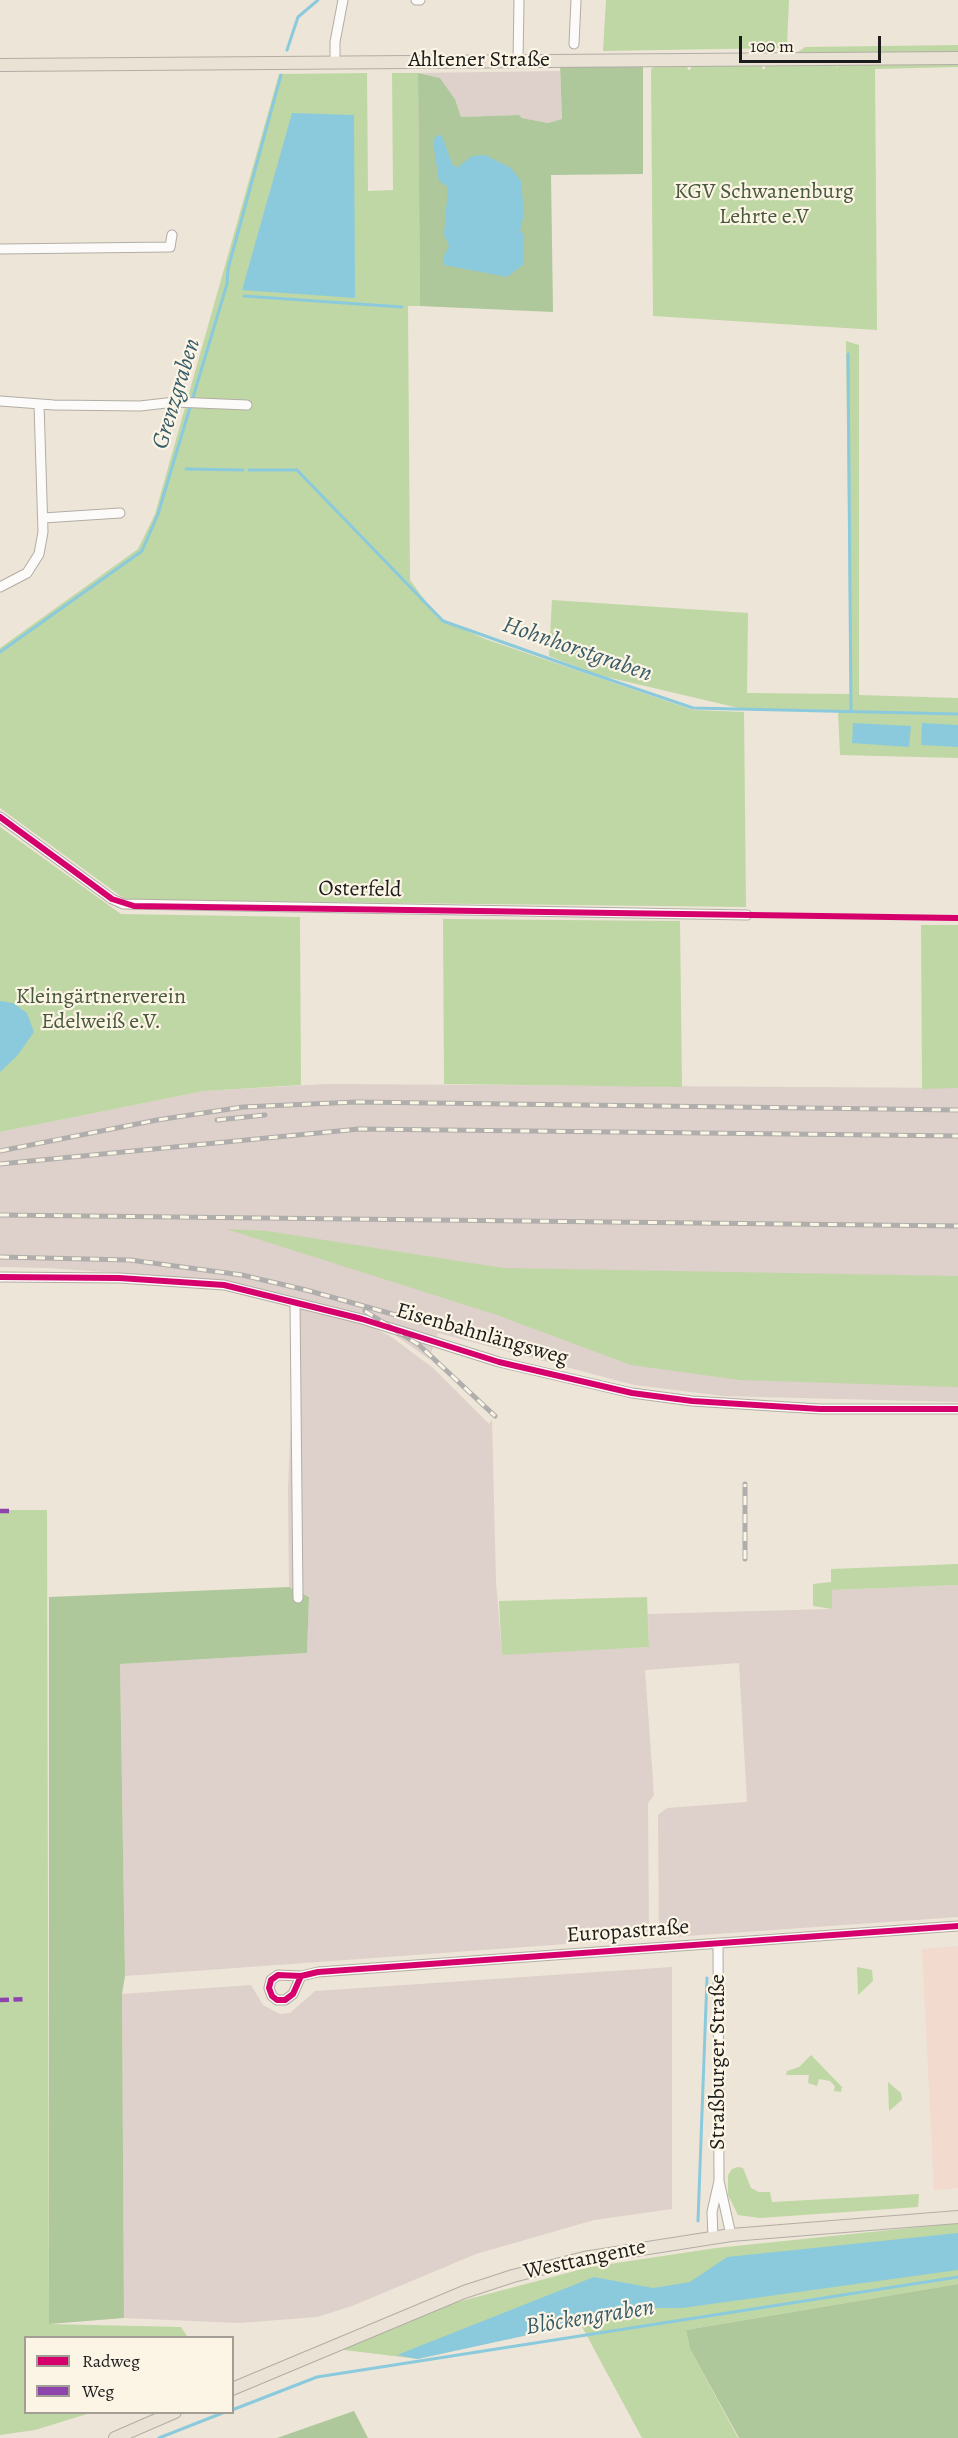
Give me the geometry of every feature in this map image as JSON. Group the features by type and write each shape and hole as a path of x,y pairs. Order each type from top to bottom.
{"main road":[{"name":"Ahltener Straße","path":"0,65 958,58"},
{"name":"Westtangente","path":"234,2388 464,2292 513,2276 598,2254 731,2235 958,2217"},
{"path":"115,2438 171,2414"}],"street":[{"path":"335,61 335,42 343,0"},
{"path":"518,61 519,0"},
{"path":"574,44 576,0"},
{"path":"0,249 170,247 172,235"},
{"path":"0,401 140,406 190,403 248,405"},
{"path":"0,587 27,573 39,554 43,532 39,404"},
{"path":"42,518 120,513"},
{"name":"Osterfeld","path":"0,817 123,904 747,915"},
{"name":"Eisenbahnlängsweg","path":"0,1277 119,1278 224,1285 362,1319 499,1362 632,1393 758,1406 958,1409"},
{"path":"295,1303 298,1598"},
{"name":"Europastraße","path":"301,1976 318,1972 958,1926"},
{"name":"Straßburger Straße","path":"718,1943 719,2181 731,2235"},
{"name":"Straßburger Straße","path":"712,2238 712,2212 719,2181"}],"shaded area":[{"path":"560,71 562,119 548,123 522,118 519,115 461,117 455,99 440,78 418,73"},
{"path":"327,1084 958,1088 958,1402 723,1396 634,1385 438,1333 429,1359 391,1332 365,1324 390,1336 433,1368 489,1424 492,1420 496,1582 502,1654 649,1647 648,1614 832,1609 832,1590 958,1585 958,1917 659,1938 658,1815 667,1808 747,1802 739,1663 645,1670 654,1795 648,1803 649,1938 125,1976 120,1664 307,1653 309,1597 289,1587 288,1489 294,1348 300,1308 363,1324 292,1298 219,1280 0,1267 0,1132 204,1091"},
{"path":"958,1946 958,2188 934,2190 922,1949"},
{"path":"672,1967 672,2209 594,2220 476,2254 352,2306 317,2317 239,2323 124,2318 122,1994 251,1985 263,2005 280,2014 290,2013 315,1991"}],"green space":[{"path":"606,0 789,0 787,45 783,48 603,51"},
{"path":"958,45 958,53 797,53 805,47"},
{"name":"KGV Schwanenburg Lehrte e.V","path":"958,62 958,67 875,69 877,330 653,316 651,70 654,66 687,64 688,70 691,69 691,64 763,64 762,69 765,69 766,64 836,63 837,68 839,63"},
{"path":"643,64 643,174 551,175 553,312 420,306 418,73 440,78 455,99 461,117 519,115 522,118 548,123 562,119 560,65"},
{"path":"367,73 368,191 393,190 392,73 418,73 420,306 408,306 410,580 437,617 485,639 693,710 744,712 746,907 126,900 0,808 0,648 138,549 155,514 279,74"},
{"path":"846,341 859,345 859,695 958,698 958,758 840,755 838,710 743,709 594,674 549,656 552,600 748,613 747,693 850,694"},
{"name":"Kleingärtnerverein Edelweiß e.V.","path":"0,827 121,914 300,917 301,1085 204,1091 0,1132"},
{"path":"443,919 680,921 682,1087 444,1084"},
{"path":"921,925 958,925 958,1088 922,1089"},
{"path":"226,1229 267,1231 503,1268 958,1276 958,1387 740,1380 631,1365 494,1314"},
{"path":"0,1510 47,1510 49,2324 181,2327 187,2336 24,2336 24,2414 87,2414 35,2430 0,2435"},
{"path":"958,1564 958,1585 832,1590 832,1609 813,1606 813,1584 831,1582 831,1569"},
{"path":"289,1587 309,1597 307,1653 120,1664 125,1976 122,1994 124,2318 49,2324 49,1597"},
{"path":"647,1597 649,1647 502,1655 499,1601"},
{"path":"857,1967 872,1970 873,1981 858,1995"},
{"path":"811,2055 842,2087 841,2092 834,2091 835,2086 830,2081 819,2079 817,2086 808,2083 809,2075 786,2075 787,2071 799,2067"},
{"path":"888,2082 901,2093 902,2100 889,2111"},
{"path":"743,2168 751,2188 759,2192 770,2192 772,2202 919,2194 918,2207 760,2218 738,2215 728,2195 728,2175 732,2169"},
{"path":"958,2223 958,2284 686,2330 690,2349 738,2438 642,2438 580,2323 418,2359 336,2349 454,2303 590,2267 716,2248"},
{"path":"958,2284 958,2438 739,2438 690,2349 686,2330"},
{"path":"354,2411 368,2438 277,2438"}],"water":[{"path":"292,113 354,115 355,298 242,290"},
{"path":"437,135 442,136 453,166 458,167 472,156 485,155 511,168 521,181 524,214 520,231 524,235 524,264 507,277 444,265 444,256 449,246 444,235 448,187 439,181 433,142"},
{"path":"853,723 911,726 909,747 852,743"},
{"path":"922,723 958,725 958,747 921,745"},
{"path":"0,1001 13,1003 27,1013 34,1032 17,1056 0,1072"},
{"path":"958,2233 958,2270 682,2308 653,2308 417,2359 397,2355 594,2277 653,2288 690,2282 727,2257"}],"waterway":[{"name":"Grenzgraben","path":"287,50 298,17 318,0"},
{"name":"Grenzgraben","path":"0,652 142,551 158,514 227,284 228,269 281,75"},
{"path":"244,296 402,307"},
{"path":"848,354 851,712"},
{"name":"Hohnhorstgraben","path":"186,469 243,470"},
{"name":"Hohnhorstgraben","path":"249,470 297,470 443,621 584,671 693,708 958,714"},
{"path":"698,2221 707,1978"},
{"name":"Blöckengraben","path":"234,2409 317,2377 958,2277"},
{"name":"Blöckengraben","path":"159,2438 220,2414"}],"railway":[{"path":"0,1151 157,1120 243,1107 356,1102 958,1110"},
{"path":"217,1120 265,1115"},
{"path":"0,1164 359,1129 958,1136"},
{"path":"0,1215 958,1226"},
{"path":"0,1257 130,1260 242,1275 306,1290 547,1357"},
{"path":"365,1311 419,1345 495,1416"},
{"path":"745,1484 745,1559"}],"marked path":[{"path":"0,1511 10,1511"},
{"path":"0,2000 26,1999"}],"cycle path":[{"path":"0,817 112,899 134,906 958,918"},
{"path":"0,1277 119,1278 224,1285 362,1319 499,1362 632,1393 692,1401 820,1409 958,1409"},
{"path":"301,1976 293,1994 285,2000 277,2000 272,1996 269,1988 271,1980 278,1975 301,1976 318,1972 958,1926"}]}
